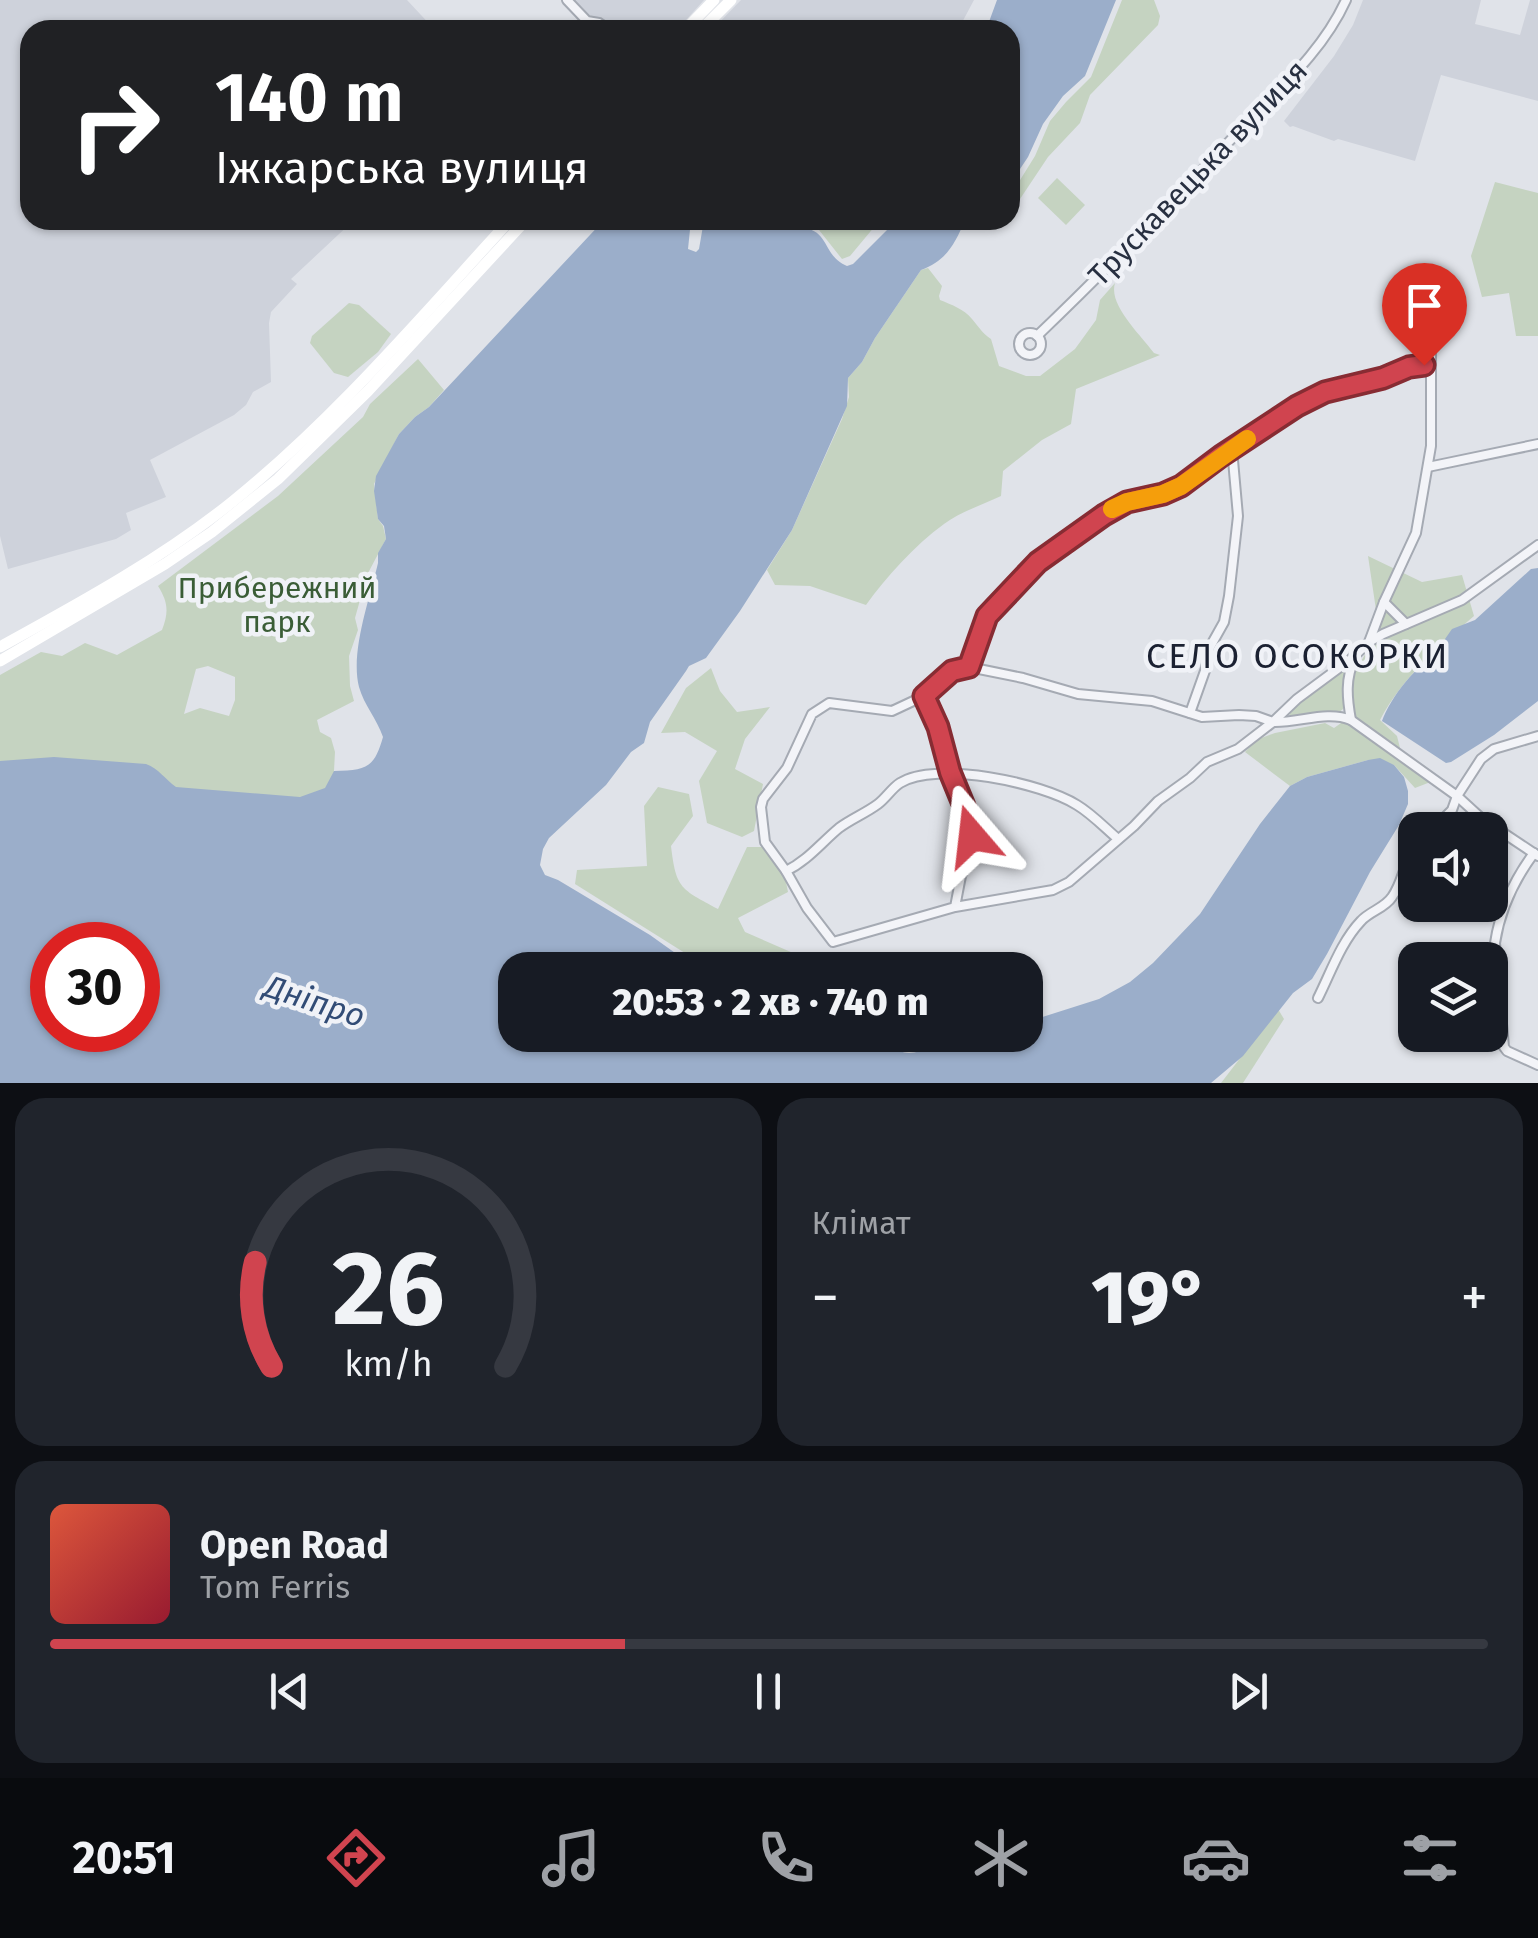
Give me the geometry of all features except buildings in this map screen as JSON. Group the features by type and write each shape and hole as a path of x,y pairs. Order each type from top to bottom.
{"main road":[{"path":"695,20 714,0"},
{"path":"712,20 731,0"},
{"path":"0,648 156,556 262,477 344,400 501,230"},
{"path":"0,661 165,564 278,479 368,392 517,230"}],"street":[{"path":"568,0 586,20"},
{"name":"Трускавецька вулиця","path":"1038,336 1302,64 1327,36 1346,0"},
{"path":"1369,642 1416,533 1432,424 1431,352"},
{"path":"969,667 987,616 1038,562 1113,509 1181,486 1297,406 1325,392 1430,364"},
{"path":"1428,467 1538,444"},
{"path":"1190,713 1210,647 1224,622 1229,596 1238,516 1232,449"},
{"path":"1538,545 1462,600 1369,642 1358,654 1298,699 1273,722 1238,749 1207,762 1070,882 1052,890 955,907 833,942 765,842 760,807 787,768 812,714 830,704 892,711 924,696 952,671 969,667 1078,694 1152,701 1202,717 1239,714 1273,722 1290,723 1339,716 1351,720 1457,796 1480,818 1536,855 1516,878 1497,927 1495,943 1504,1048 1538,1066"},
{"path":"1384,602 1406,624"},
{"path":"1351,720 1348,671 1358,654"},
{"path":"924,696 938,727 972,836 955,907"},
{"path":"1450,812 1481,760 1494,749 1538,736"},
{"path":"786,871 800,864 839,828 880,802 897,784 913,776 950,772 1040,789 1076,804 1118,838"},
{"path":"1318,998 1350,934 1365,916 1388,903 1398,888"}],"shaded area":[{"path":"0,0 407,0 426,20 20,20 20,230 343,230 291,279 297,284 271,312 271,382 253,392 234,415 150,460 166,497 126,513 131,530 116,539 8,569 0,536"},
{"path":"563,0 704,0 686,20 581,20"},
{"path":"741,0 974,0 963,20 722,20"},
{"path":"1363,0 1481,0 1475,24 1520,35 1530,0 1538,0 1538,101 1441,75 1415,161 1290,127 1284,121 1334,56"}],"green space":[{"path":"1122,0 1154,0 1160,16 1158,25 1090,95 1080,123 1048,157 1020,199 1020,180 1050,121 1091,77"},
{"path":"1057,178 1085,205 1066,225 1038,198"},
{"path":"1495,182 1538,193 1538,336 1516,336 1509,293 1482,297 1471,256"},
{"path":"819,230 872,230 850,256 842,259"},
{"path":"928,268 942,286 940,300 965,313 991,339 999,366 1026,376 1040,376 1075,349 1096,320 1100,300 1115,283 1121,310 1154,353 1160,355 1076,389 1071,424 1042,440 1003,471 1001,496 957,516 933,533 866,605 810,586 775,585 767,570 792,530 842,419 849,397 848,378 921,270"},
{"path":"349,303 359,305 391,334 378,352 348,377 334,373 310,343 312,336"},
{"name":"Прибережний парк","path":"418,359 444,390 399,434 374,484 378,519 386,539 367,575 355,618 358,630 349,656 354,701 317,720 320,732 331,738 334,771 345,812 0,799 0,675 41,652 62,656 85,643 117,655 162,630 166,607 158,586 278,496 363,417 370,404","holes":["208,666 235,677 235,700 229,716 200,708 184,714 196,669"]},
{"path":"1368,556 1422,582 1462,575 1474,616 1410,677 1380,720 1397,736 1400,748 1355,720 1351,679 1379,630"},
{"path":"1347,667 1343,709 1337,714 1290,716 1296,704"},
{"path":"711,668 720,691 737,712 770,707 745,739 735,769 763,784 754,831 742,837 707,823 699,781 717,751 685,732 661,733 686,688"},
{"path":"1344,721 1433,781 1415,788 1394,765 1368,760 1307,777 1290,786 1245,752 1256,740 1275,733 1325,723 1334,728"},
{"path":"658,787 689,794 693,816 671,846 675,871 682,886 718,909 747,847 764,847 785,877 788,892 738,918 745,932 791,952 683,952 575,884 577,870 647,866 644,806"},
{"path":"1278,1009 1284,1019 1243,1083 1221,1083"}],"water":[{"path":"997,0 1116,0 1085,76 1063,96 1043,124 1020,169 1020,20 990,20"},
{"name":"Дніпро","path":"595,230 690,230 688,249 696,252 702,230 811,230 847,266 887,230 960,230 949,251 921,270 848,378 847,406 792,530 740,611 706,658 689,666 650,722 644,743 549,838 543,849 540,865 545,875 674,952 498,952 498,1052 1043,1052 1043,1017 1099,999 1130,982 1153,963 1200,914 1290,786 1307,777 1380,758 1394,765 1404,777 1408,804 1405,812 1398,812 1398,827 1312,979 1293,993 1243,1056 1211,1083 0,1083 0,761 54,757 146,764 176,787 300,797 325,788 334,771 354,770 372,762 383,737 361,694 357,658 378,553 386,539 378,519 376,476 399,434"},
{"path":"1538,568 1538,701 1494,735 1446,763 1382,721 1406,681 1424,664 1442,656 1445,639 1452,629 1475,620 1531,569"}],"slow traffic":[{"path":"1112,509 1181,486 1247,439"}],"district":[{"name":"СЕЛО ОСОКОРКИ","path":"1298,656"}],"route":[{"path":"972,836 938,727 924,696 952,671 969,667 987,616 1038,562 1113,509 1181,486 1297,406 1325,392 1424,365"}]}
